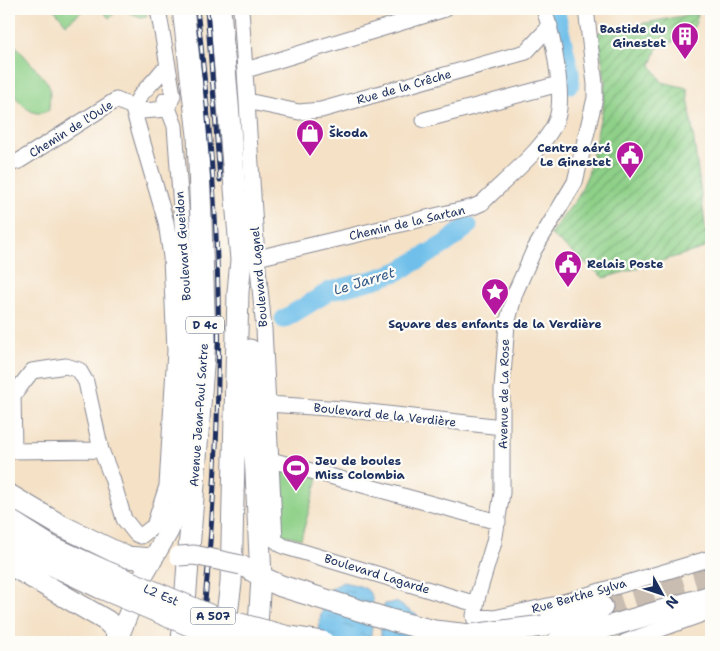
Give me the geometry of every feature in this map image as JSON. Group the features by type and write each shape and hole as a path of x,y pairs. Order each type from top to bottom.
{"highway":[{"path":"178,9 189,203 189,328"},
{"name":"Avenue Jean-Paul Sartre","path":"182,642 205,340 198,135 183,9"},
{"name":"D 4c","path":"220,9 234,165 249,259 238,292 231,583 224,642"},
{"path":"226,9 234,165"},
{"path":"249,259 250,339 261,577 288,589 394,621 452,634 482,634 543,626"},
{"path":"9,495 60,524 126,557 152,559"},
{"name":"L2 Est","path":"9,520 104,580 208,633 242,642"},
{"name":"L2 Est","path":"9,540 42,560 214,617 285,636 323,642"},
{"path":"9,564 107,621 116,630 117,642"},
{"path":"557,642 711,596"},
{"path":"598,642 711,602"},
{"path":"476,642 543,626 602,608"}],"main road":[{"name":"Boulevard Gueidon","path":"117,642 144,574 169,531 179,504 184,452 189,328"},
{"path":"152,559 184,552 241,565 261,577 257,642"}],"street":[{"name":"Boulevard Gueidon","path":"158,9 173,95 168,109"},
{"name":"Boulevard Lagnel","path":"241,9 246,70 249,259 268,404 273,534 278,544"},
{"path":"246,70 445,9"},
{"name":"Chemin de la Sartan","path":"249,259 482,204 547,138 558,118 560,104 559,84 550,26 544,9"},
{"name":"Avenue de La Rose","path":"475,610 498,522 502,493 504,343 515,293 534,250 575,182 595,98 586,9"},
{"name":"Rue de la Crêche","path":"247,102 298,112 321,110 526,52 550,26"},
{"name":"Boulevard Gueidon","path":"166,50 161,72 168,109 175,126 189,328"},
{"path":"161,72 153,83 139,94 133,109 161,111 168,109"},
{"path":"424,120 559,84"},
{"name":"Chemin de l'Oule","path":"9,164 19,161 116,100 133,109"},
{"name":"Boulevard Gueidon","path":"101,450 112,478 124,519 136,534 141,536 154,526 167,486 174,351 171,257 166,222 133,109"},
{"path":"66,366 79,370 86,382 101,450 12,451 11,396 32,371 66,366"},
{"name":"Boulevard de la Verdière","path":"268,404 342,409 502,427"},
{"path":"270,460 498,522"},
{"name":"Boulevard Lagarde","path":"278,544 475,610"},
{"name":"Rue Berthe Sylva","path":"475,610 494,618 557,604 711,558"},
{"path":"461,642 465,628 475,610"},
{"path":"475,610 478,632 476,642"},
{"path":"625,642 711,611"}],"green space":[{"path":"54,9 85,9 66,24"},
{"path":"101,9 120,9 109,18"},
{"path":"120,9 144,9 147,16 141,17"},
{"path":"698,13 693,28 689,33 678,40 657,48 651,65 662,82 687,88 708,247 604,278 550,234 578,197 588,174 603,107 605,81 598,32"},
{"path":"9,38 48,83 50,89 49,110 43,113 32,111 22,104 9,90"},
{"name":"Jeu de boules Miss Colombia","path":"280,469 318,478 301,539 287,535 286,538 280,536"}],"water":[{"path":"343,582 364,588 370,593 373,606 373,622 370,642 316,642 321,614 332,588"},
{"path":"396,602 418,616 430,642 381,642 381,612 385,604"}],"waterway":[{"name":"Le Jarret","path":"555,9 570,73 570,84"},
{"name":"Le Jarret","path":"284,319 330,291 399,271 445,244 468,226"}],"tunnel":[{"path":"602,607 711,573"}],"railway":[{"path":"197,9 214,193 219,332 215,477 201,642"},
{"path":"207,9 220,180"}],"place":[{"name":"Bastide du Ginestet","path":"685,60"},
{"name":"Škoda","path":"310,157"},
{"name":"Centre aéré Le Ginestet","path":"630,179"},
{"name":"Relais Poste","path":"568,288"},
{"name":"Square des enfants de la Verdière","path":"495,316"},
{"name":"Jeu de boules Miss Colombia","path":"296,492"}]}
